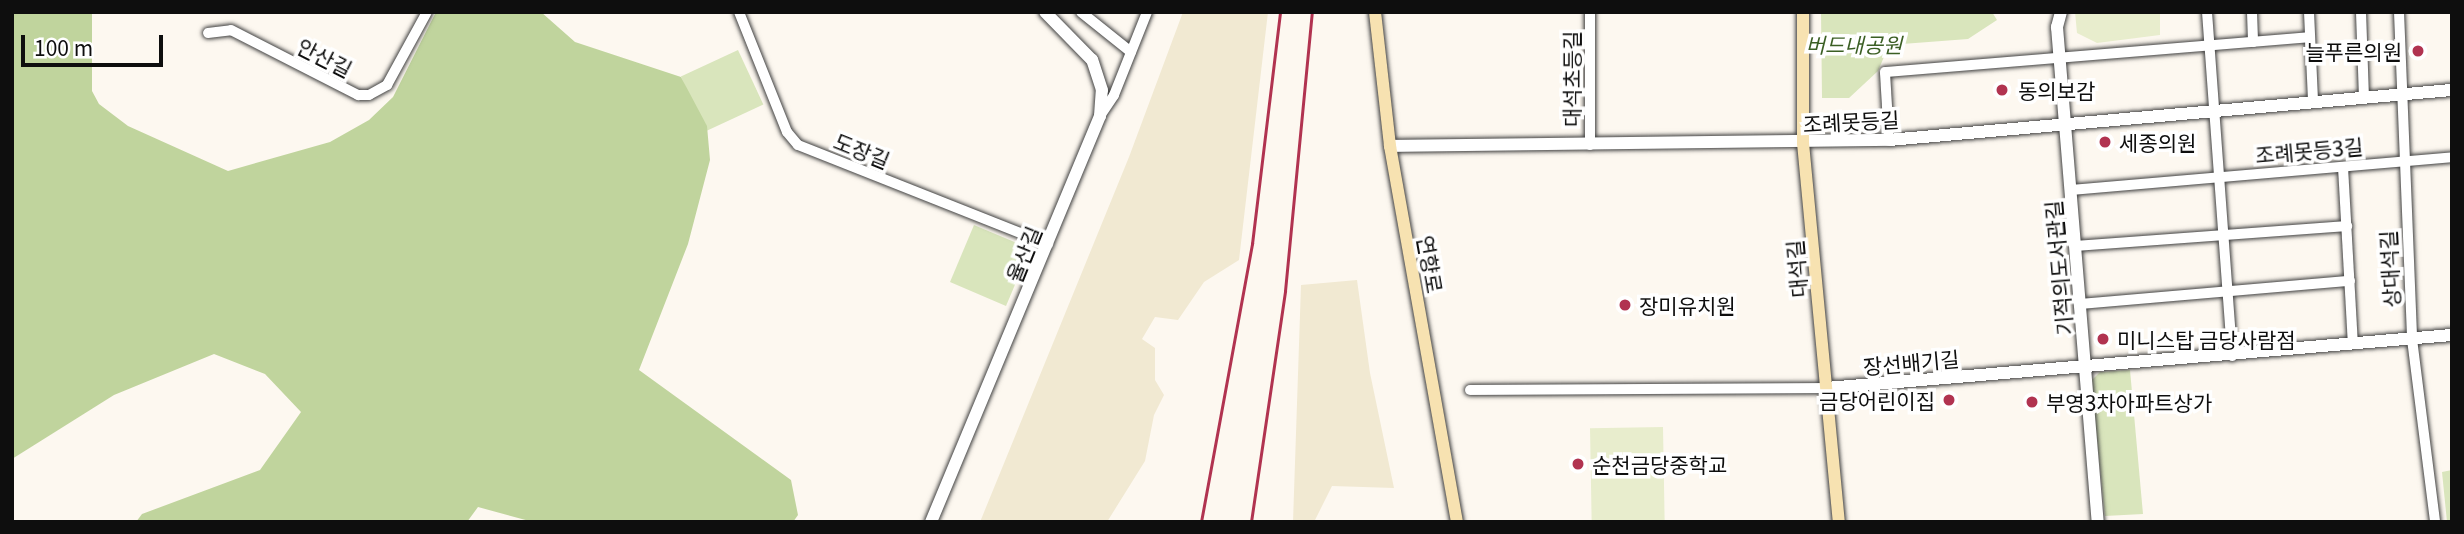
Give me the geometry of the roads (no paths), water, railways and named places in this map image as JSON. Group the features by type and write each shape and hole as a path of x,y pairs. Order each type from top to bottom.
{"main road":[{"name":"연향로","path":"1375,12 1391,146 1457,522"},
{"name":"대석길","path":"1803,12 1803,144 1839,522"}],"street":[{"name":"안산길","path":"208,33 231,30 358,95 369,95 387,86 428,12"},
{"name":"도장길","path":"739,12 787,132 799,145 1048,244"},
{"name":"율산길","path":"931,522 1100,116 1102,90 1093,60 1045,12"},
{"path":"1081,12 1131,52"},
{"path":"1100,116 1111,102 1147,12"},
{"name":"대석초등길","path":"1590,12 1590,145"},
{"name":"기적의도서관길","path":"2061,12 2060,60 2098,522"},
{"path":"2207,12 2232,356"},
{"path":"2252,12 2253,41"},
{"path":"2309,12 2313,101"},
{"path":"2361,12 2364,97"},
{"name":"상대석길","path":"2399,12 2412,339 2435,522"},
{"path":"1889,140 1885,72 2060,60 2310,37"},
{"name":"조례못등길","path":"1391,146 1803,144 1889,140 2065,122 2452,90"},
{"name":"조례못등3길","path":"2070,190 2452,157"},
{"path":"2343,167 2353,344"},
{"path":"2075,246 2347,226"},
{"path":"2080,304 2350,281"},
{"name":"장선배기길","path":"1470,390 1827,388 2232,356 2452,335"}],"railway":[{"path":"1201,522 1252,244 1280,12"},
{"path":"1251,522 1285,291 1312,12"}],"place":[{"name":"늘푸른의원","path":"2418,51"},
{"name":"동의보감","path":"2002,90"},
{"name":"세종의원","path":"2105,142"},
{"name":"장미유치원","path":"1625,305"},
{"name":"미니스탑 금당사람점","path":"2103,339"},
{"name":"금당어린이집","path":"1949,400"},
{"name":"부영3차아파트상가","path":"2032,402"},
{"name":"순천금당중학교","path":"1578,464"}],"park label":[{"name":"버드내공원","path":"1854,44"}]}
